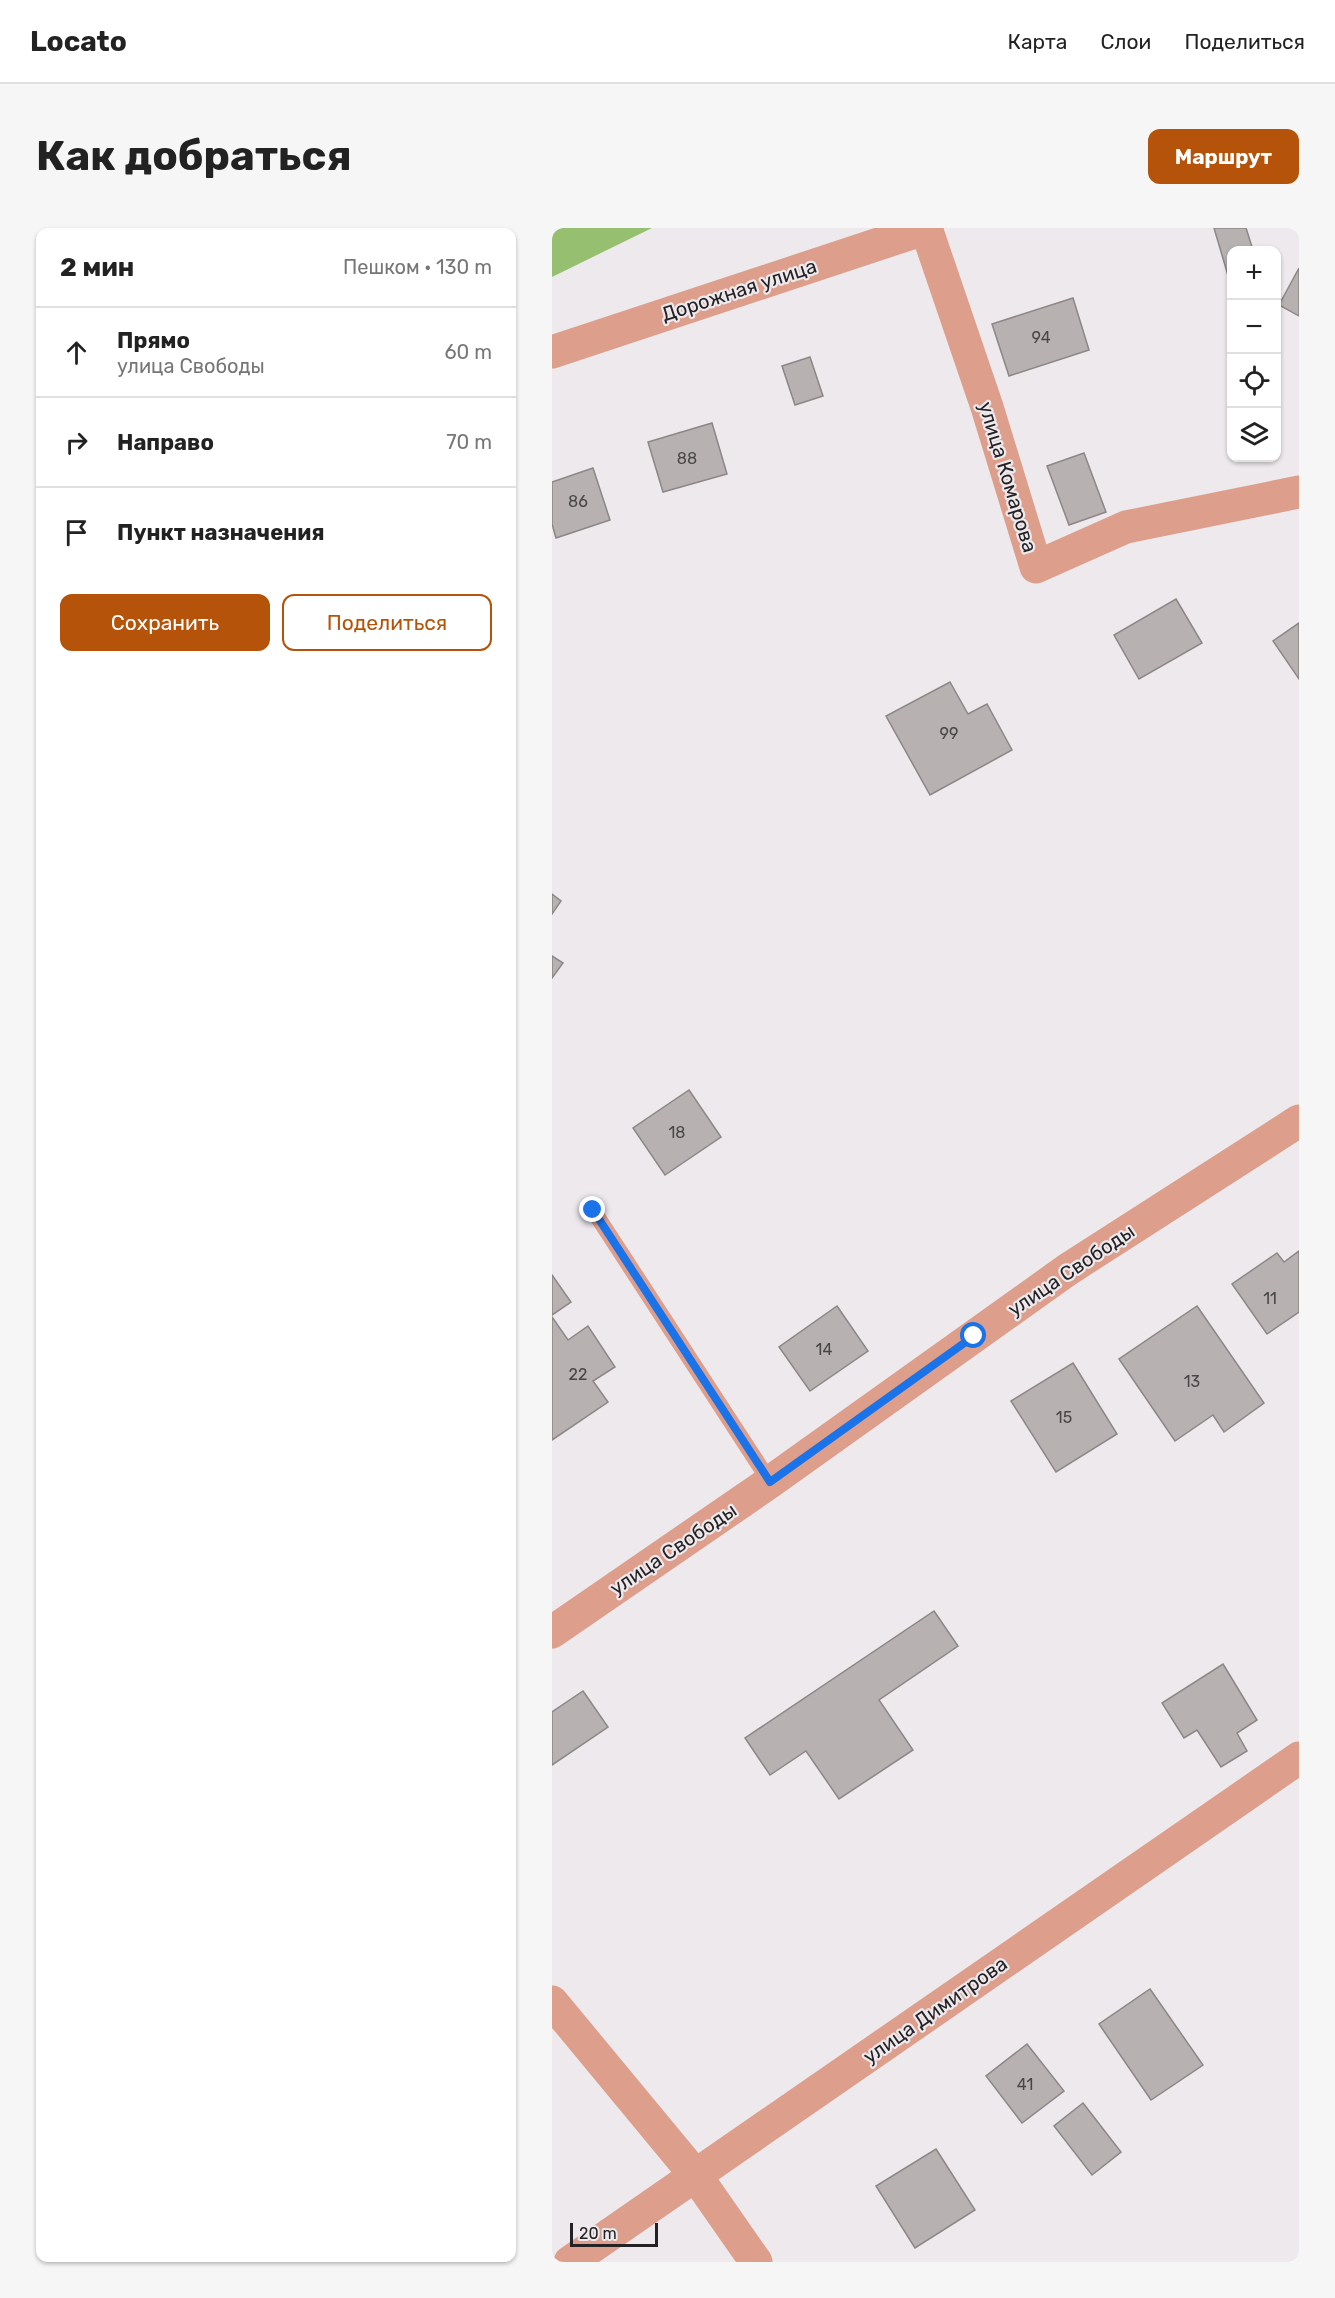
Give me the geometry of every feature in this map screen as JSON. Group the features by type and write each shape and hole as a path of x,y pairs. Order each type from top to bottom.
{"street":[{"name":"Дорожная улица","path":"552,352 926,228"},
{"name":"улица Комарова","path":"926,228 987,407 1036,567 1126,527 1299,492"},
{"name":"улица Свободы","path":"552,1632 770,1482 1067,1270 1299,1121"},
{"name":"улица Димитрова","path":"570,2262 1299,1758"},
{"path":"552,2002 696,2176 756,2262"}],"lane":[{"path":"593,1210 770,1482"}],"green space":[{"path":"552,228 652,228 552,277"}],"building":[{"path":"1214,228 1246,228 1252,246 1227,246 1227,272"},
{"path":"1299,268 1299,316 1281,306 1281,301"},
{"path":"1073,298 1089,350 1009,376 992,324"},
{"path":"810,357 823,396 795,405 782,366"},
{"path":"712,423 727,474 663,492 648,442"},
{"path":"1084,453 1106,512 1069,525 1047,466"},
{"path":"593,468 610,520 556,538 552,524 552,482"},
{"path":"1176,599 1202,643 1139,679 1114,635"},
{"path":"1299,623 1299,679 1273,641"},
{"path":"950,682 968,714 987,704 1012,750 930,795 886,716"},
{"path":"552,894 561,901 552,914"},
{"path":"552,956 563,963 552,978"},
{"path":"689,1090 721,1137 665,1175 633,1128"},
{"path":"1299,1251 1299,1312 1267,1334 1232,1284 1277,1253 1284,1262"},
{"path":"552,1275 571,1302 552,1315"},
{"path":"837,1306 868,1351 810,1391 779,1347"},
{"path":"1197,1306 1264,1403 1224,1432 1213,1415 1175,1441 1119,1359"},
{"path":"552,1317 568,1340 588,1326 615,1367 593,1381 608,1402 552,1440"},
{"path":"1073,1363 1117,1434 1056,1472 1011,1401"},
{"path":"934,1611 958,1646 879,1700 913,1750 839,1799 806,1751 770,1775 745,1738"},
{"path":"1223,1664 1257,1720 1237,1733 1247,1751 1221,1767 1197,1730 1184,1738 1162,1703"},
{"path":"583,1691 608,1727 552,1765 552,1712"},
{"path":"1150,1989 1203,2065 1151,2100 1099,2024"},
{"path":"1027,2044 1064,2091 1022,2123 986,2076"},
{"path":"1083,2103 1121,2152 1092,2175 1054,2126"},
{"path":"936,2149 975,2210 915,2248 876,2186"}],"route":[{"path":"593,1210 770,1482 974,1336"}]}
